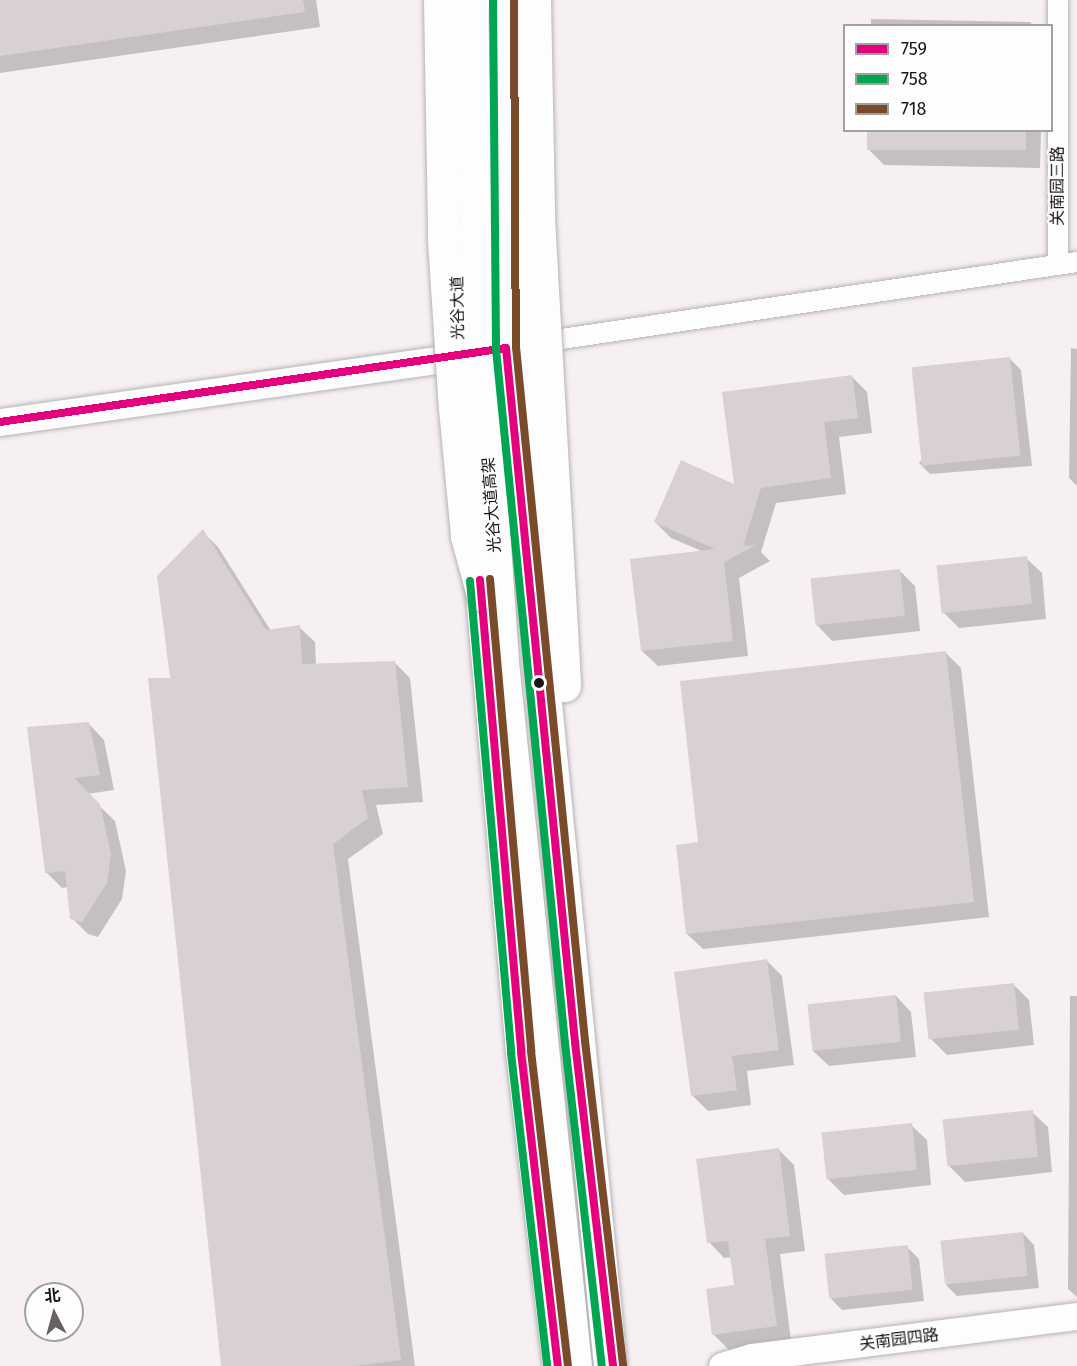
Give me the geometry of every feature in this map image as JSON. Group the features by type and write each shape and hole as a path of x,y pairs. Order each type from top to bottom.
{"highway":[{"path":"440,0 444,240 467,536 503,674"},
{"name":"光谷大道高架","path":"471,0 479,324 503,674 576,1366"},
{"path":"503,0 513,324 556,812 612,1366"},
{"path":"534,0 538,218 565,691 556,812"}],"main road":[{"name":"光谷大道","path":"452,0 459,350 521,1052 558,1366"},
{"path":"503,0 506,348 575,1042 612,1366"},
{"path":"0,409 459,350 506,348"},
{"path":"0,422 459,350"},
{"name":"关南园四路","path":"722,1366 752,1357 1077,1316"}],"street":[{"name":"关南园三路","path":"1058,0 1068,262"},
{"path":"506,348 1068,262"}],"building":[{"path":"0,0 303,0 305,12 0,56"},
{"path":"867,132 1026,132 1026,150 867,150"},
{"path":"1010,357 1020,455 922,466 912,367"},
{"path":"852,375 858,418 824,422 831,478 761,488 743,546 756,545 724,562 733,641 641,651 630,559 715,549 654,522 681,460 734,484 722,392"},
{"path":"203,529 266,630 300,625 302,664 395,661 408,787 362,790 368,818 333,844 401,1360 353,1366 221,1366 148,678 170,678 157,576"},
{"path":"1027,556 1032,604 942,613 936,566"},
{"path":"900,569 905,616 815,625 810,578"},
{"path":"946,651 974,902 686,934 676,845 698,842 680,681"},
{"path":"89,722 100,775 74,778 100,804 111,854 107,883 82,922 70,919 65,871 45,873 27,727"},
{"path":"767,959 779,1050 732,1056 737,1090 691,1096 674,972"},
{"path":"1014,983 1019,1030 928,1039 923,993"},
{"path":"896,995 901,1042 812,1051 807,1004"},
{"path":"1033,1110 1038,1157 947,1166 942,1120"},
{"path":"912,1123 917,1170 826,1179 821,1133"},
{"path":"779,1148 790,1236 765,1239 777,1326 712,1335 706,1289 734,1285 728,1241 707,1243 696,1159"},
{"path":"1023,1232 1028,1276 945,1284 940,1241"},
{"path":"908,1245 913,1290 829,1299 824,1254"}],"transit line":[{"name":"758","path":"493,0 496,349 565,1043 602,1366"},
{"name":"718","path":"514,0 516,347 585,1041 623,1365"},
{"name":"759","path":"506,348 575,1042 613,1366"},
{"name":"759","path":"0,422 506,348"},
{"name":"718","path":"490,579 531,1051 568,1365"},
{"name":"759","path":"480,580 521,1052 558,1366"},
{"name":"758","path":"470,581 511,1053 547,1366"}]}
